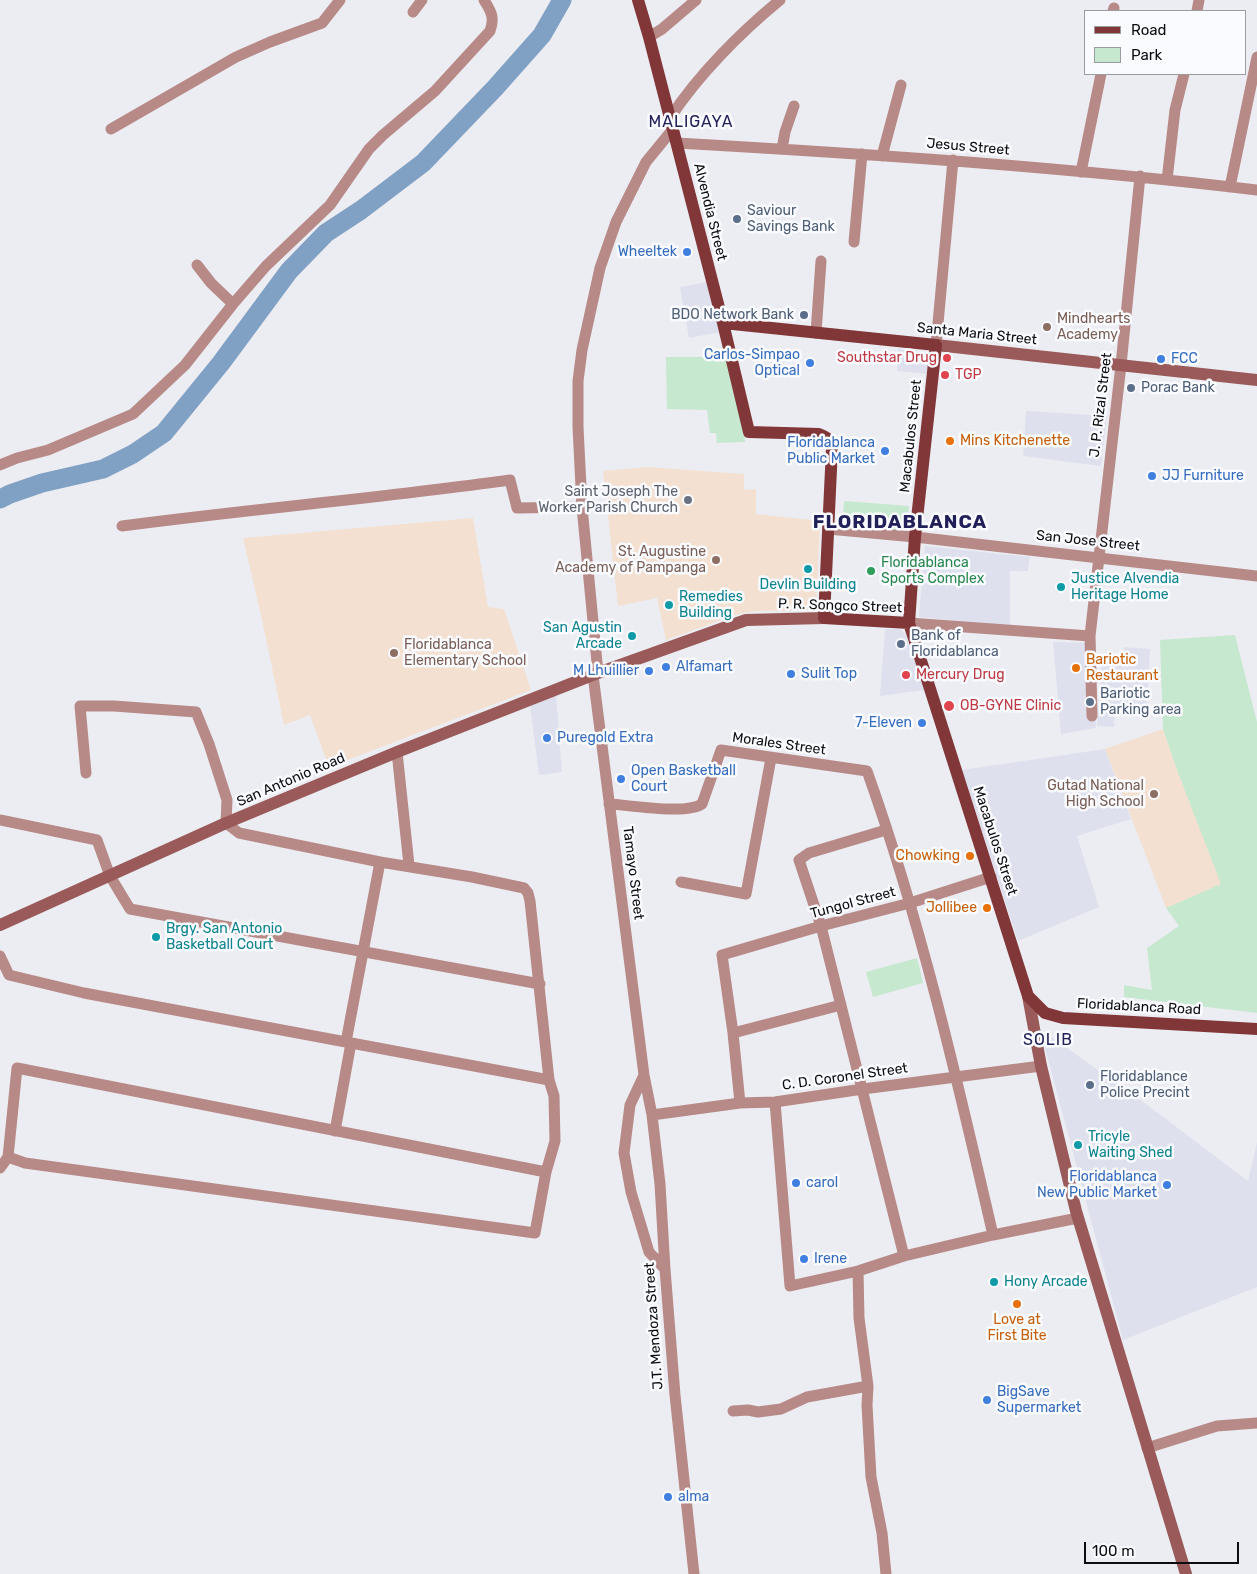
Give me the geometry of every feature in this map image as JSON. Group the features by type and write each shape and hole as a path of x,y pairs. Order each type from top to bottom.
{"main road":[{"name":"Alvendia Street","path":"638,0 723,322 749,432 819,434 828,438 832,448 828,529"},
{"name":"Santa Maria Street","path":"723,322 936,345"},
{"name":"Macabulos Street","path":"936,345 915,537 909,623 1028,996"},
{"path":"824,618 828,529"},
{"name":"P. R. Songco Street","path":"824,618 909,623"},
{"name":"Floridablanca Road","path":"1028,996 1035,1005 1046,1013 1063,1018 1257,1029"}],"street":[{"path":"111,129 236,57 278,38 322,23 340,0"},
{"path":"413,12 422,0"},
{"path":"0,465 48,450 133,414 185,365 266,266 330,204 369,148 383,134 435,92 490,31 493,18 484,0"},
{"path":"649,37 662,29 696,0"},
{"name":"Tamayo Street","path":"644,1075 609,804 596,674 582,508 578,381 582,350 600,268 616,222 646,162 683,97 752,24 780,0"},
{"path":"1230,187 1257,56"},
{"path":"1081,172 1101,75"},
{"path":"1167,180 1175,110 1184,75"},
{"path":"882,156 901,85"},
{"path":"782,149 784,132 794,106"},
{"name":"Jesus Street","path":"677,143 953,160 1140,176 1257,190"},
{"path":"854,242 862,154"},
{"name":"Macabulos Street","path":"936,345 953,160"},
{"name":"J. P. Rizal Street","path":"1092,716 1090,636 1121,365 1140,176"},
{"path":"816,333 821,261"},
{"path":"197,265 210,283 234,304"},
{"name":"Santa Maria Street","path":"936,345 1257,380"},
{"path":"122,526 224,512 417,493 510,480 517,508 582,508"},
{"name":"San Jose Street","path":"828,529 915,537 1257,576"},
{"name":"P. R. Songco Street","path":"596,674 746,620 824,618"},
{"name":"P. R. Songco Street","path":"909,623 1090,636"},
{"name":"San Antonio Road","path":"0,926 226,823 397,752 596,674"},
{"path":"8,1157 25,1163 73,1170 535,1233 546,1172 555,1141 554,1096 549,1080 540,984 528,893 524,888 472,876 380,862 239,834 226,823 227,800 209,744 196,712 114,706 80,706 86,773"},
{"name":"Morales Street","path":"609,804 676,809 696,808 702,804 721,750 867,771 886,830"},
{"path":"397,752 409,865"},
{"path":"681,882 746,894 771,758"},
{"path":"0,820 97,840 110,876 130,909 540,984"},
{"path":"904,1256 821,926 799,860 809,852 886,830 910,903 956,1077 993,1235"},
{"path":"335,1131 380,862"},
{"name":"Tungol Street","path":"733,1033 722,955 821,926 910,903 991,877"},
{"path":"0,956 9,975 84,993 549,1080"},
{"path":"1028,996 1042,1066 1078,1218 1186,1574"},
{"path":"740,1103 733,1033 841,1005"},
{"name":"C. D. Coronel Street","path":"652,1115 740,1103 775,1102 1042,1066"},
{"path":"0,1168 8,1157 17,1068 546,1172"},
{"path":"644,1075 630,1105 624,1153 631,1192 649,1252 664,1269"},
{"name":"J.T. Mendoza Street","path":"644,1075 652,1115 660,1184 664,1269 682,1474 694,1574"},
{"path":"775,1102 790,1286 858,1271 904,1256 993,1235 1078,1218"},
{"path":"858,1271 859,1318 868,1386 867,1404 871,1477 882,1533 886,1574"},
{"path":"733,1412 748,1410 758,1412 781,1409 807,1397 868,1386"},
{"path":"1147,1448 1217,1426 1257,1423"}],"shaded area":[{"path":"707,282 720,332 689,338 680,287"},
{"path":"898,349 929,352 928,374 897,371"},
{"path":"1026,411 1107,416 1101,466 1023,456"},
{"name":"St. Augustine Academy of Pampanga","path":"648,467 744,474 744,490 756,489 756,514 820,521 816,610 756,611 738,614 666,640 657,598 618,606 603,471"},
{"name":"Floridablanca Elementary School","path":"473,518 488,607 504,609 531,690 329,767 310,715 284,725 243,538"},
{"path":"925,546 1030,557 1028,571 1010,571 1010,627 919,617"},
{"path":"885,629 899,629 905,633 924,690 880,696"},
{"name":"Bariotic Restaurant","path":"1053,642 1096,643 1096,728 1061,734"},
{"path":"1124,647 1150,649 1147,707 1116,705 1114,727 1097,726 1101,663 1123,665"},
{"name":"Puregold Extra","path":"556,694 562,772 539,775 530,705"},
{"name":"Gutad National High School","path":"1163,729 1177,770 1222,884 1166,908 1105,749"},
{"path":"1105,749 1131,819 1077,836 1099,907 1018,941 962,770"},
{"name":"Floridablanca New Public Market","path":"1040,1029 1142,1101 1248,1181 1257,1142 1257,1287 1123,1340"}],"green space":[{"path":"666,357 729,357 745,442 717,443 716,433 710,433 707,410 667,409"},
{"path":"844,501 909,506 906,537 842,532"},
{"path":"1235,635 1257,722 1257,1013 1124,997 1124,985 1152,990 1147,948 1179,926 1166,908 1221,884 1163,729 1160,640"},
{"path":"917,958 923,983 873,997 866,972"}],"waterway":[{"path":"0,499 42,483 103,469 133,454 164,433 221,363 289,271 326,233 361,210 423,163 495,88 542,35 562,0"}],"place":[{"name":"Saviour Savings Bank","path":"737,219"},
{"name":"Wheeltek","path":"687,252"},
{"name":"BDO Network Bank","path":"804,315"},
{"name":"Mindhearts Academy","path":"1047,327"},
{"name":"Southstar Drug","path":"947,358"},
{"name":"FCC","path":"1161,359"},
{"name":"Carlos-Simpao Optical","path":"810,363"},
{"name":"TGP","path":"945,375"},
{"name":"Porac Bank","path":"1131,388"},
{"name":"Mins Kitchenette","path":"950,441"},
{"name":"Floridablanca Public Market","path":"885,451"},
{"name":"JJ Furniture","path":"1152,476"},
{"name":"Saint Joseph The Worker Parish Church","path":"688,500"},
{"name":"St. Augustine Academy of Pampanga","path":"716,560"},
{"name":"Devlin Building","path":"808,569"},
{"name":"Floridablanca Sports Complex","path":"871,571"},
{"name":"Justice Alvendia Heritage Home","path":"1061,587"},
{"name":"Remedies Building","path":"669,605"},
{"name":"San Agustin Arcade","path":"632,636"},
{"name":"Bank of Floridablanca","path":"901,644"},
{"name":"Floridablanca Elementary School","path":"394,653"},
{"name":"Alfamart","path":"666,667"},
{"name":"Bariotic Restaurant","path":"1076,668"},
{"name":"M Lhuillier","path":"649,671"},
{"name":"Sulit Top","path":"791,674"},
{"name":"Mercury Drug","path":"906,675"},
{"name":"Bariotic Parking area","path":"1090,702"},
{"name":"OB-GYNE Clinic","path":"949,706"},
{"name":"7-Eleven","path":"922,723"},
{"name":"Puregold Extra","path":"547,738"},
{"name":"Open Basketball Court","path":"621,779"},
{"name":"Gutad National High School","path":"1154,794"},
{"name":"Chowking","path":"970,856"},
{"name":"Jollibee","path":"987,908"},
{"name":"Brgy. San Antonio Basketball Court","path":"156,937"},
{"name":"Floridablance Police Precint","path":"1090,1085"},
{"name":"Tricyle Waiting Shed","path":"1078,1145"},
{"name":"carol","path":"796,1183"},
{"name":"Floridablanca New Public Market","path":"1167,1185"},
{"name":"Irene","path":"804,1259"},
{"name":"Hony Arcade","path":"994,1282"},
{"name":"Love at First Bite","path":"1017,1304"},
{"name":"BigSave Supermarket","path":"987,1400"},
{"name":"alma","path":"668,1497"}],"district":[{"name":"MALIGAYA","path":"691,122"},
{"name":"FLORIDABLANCA","path":"900,523"},
{"name":"SOLIB","path":"1048,1040"}]}
